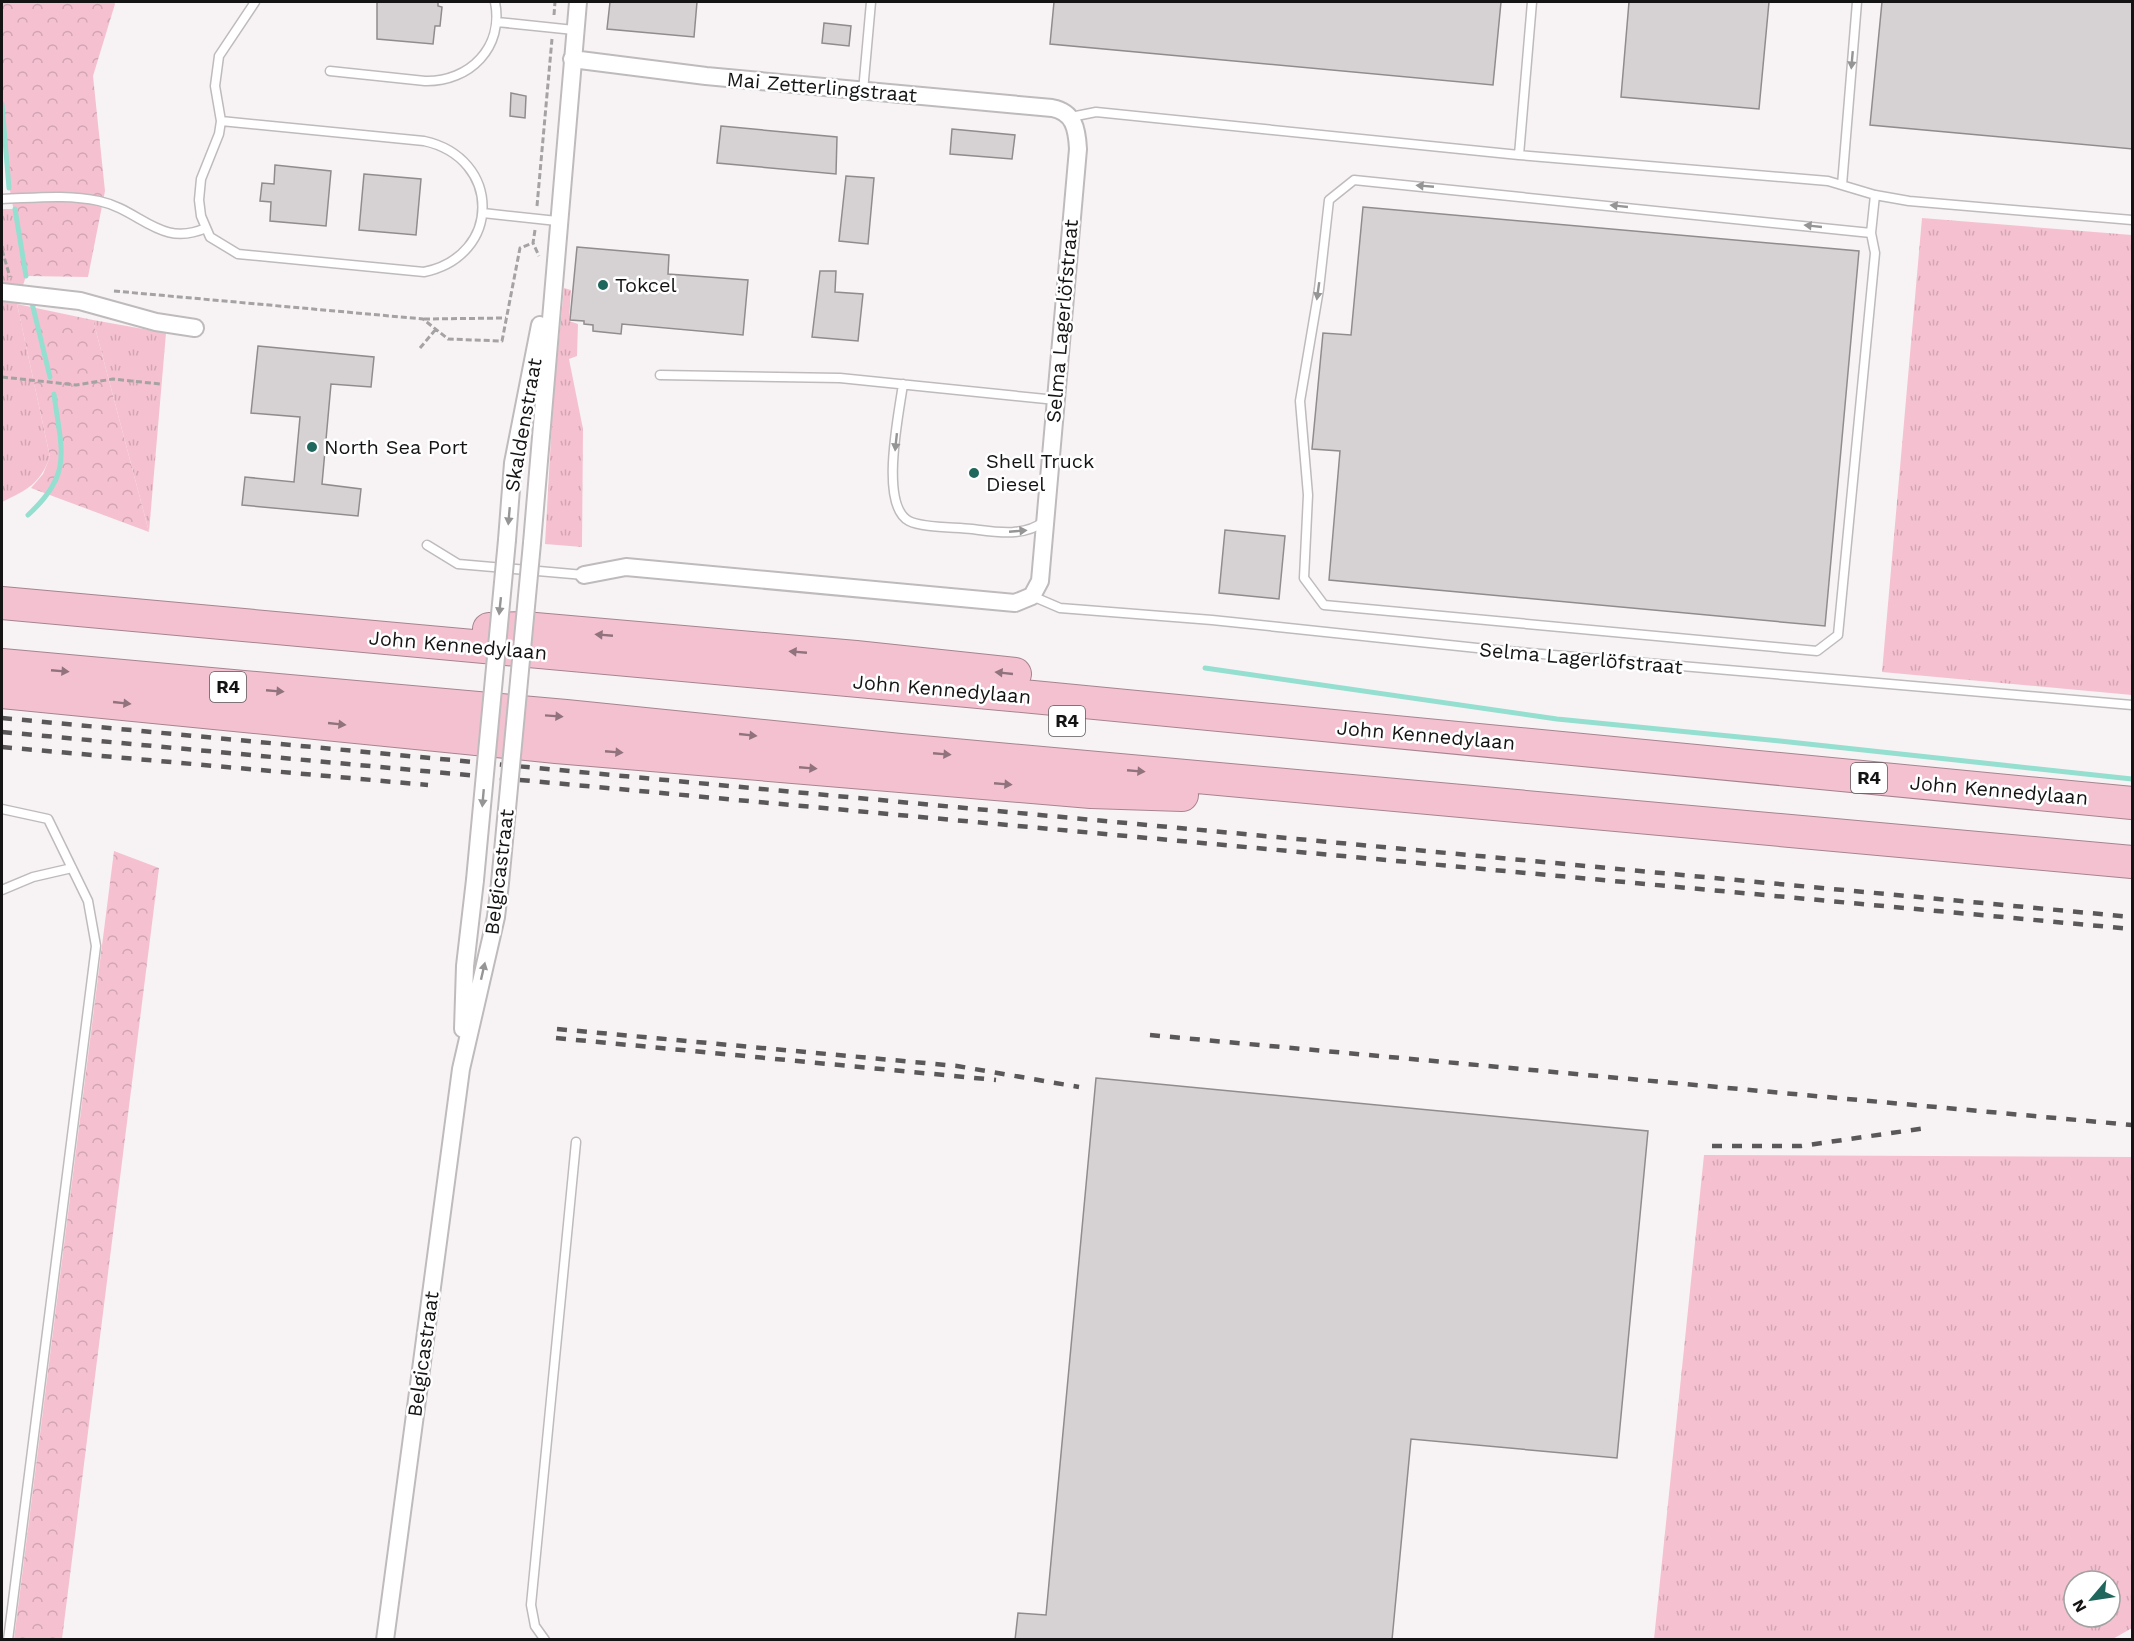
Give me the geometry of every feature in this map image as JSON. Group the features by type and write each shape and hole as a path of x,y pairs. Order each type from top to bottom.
{"highway":[{"path":"2,582 501,629 856,657 1104,684 1605,752"},
{"name":"John Kennedylaan","path":"2,603 2133,803"},
{"name":"John Kennedylaan","path":"2,621 2133,819"},
{"name":"R4","path":"2,665 2133,862"},
{"path":"2,692 500,742"},
{"name":"R4","path":"500,742 1091,792 1266,798 1420,797"}],"street":[{"name":"Skaldenstraat","path":"501,629 532,543 557,221 578,2"},
{"name":"Mai Zetterlingstraat","path":"572,59 705,76 1052,108 1063,110 1071,117"},
{"name":"Selma Lagerlöfstraat","path":"1032,596 1040,581 1078,149 1077,131 1071,117"},
{"name":"Skaldenstraat","path":"501,629 513,463 538,336 557,221"},
{"path":"7,286 80,301 156,322 195,328"},
{"path":"584,575 612,567 626,567 1015,603 1032,596"},
{"path":"500,742 501,629"},
{"path":"500,742 501,629"},
{"name":"Belgicastraat","path":"461,1069 465,966 475,880 500,742"},
{"name":"Belgicastraat","path":"385,1640 461,1069 495,917 500,883 500,742"}],"lane":[{"path":"220,121 436,144 454,153 468,165 480,188 483,213 480,226 468,248 448,265 424,272 238,254 223,247 210,237 199,200 201,179 219,134 220,121 214,86 219,56 255,2"},
{"path":"330,71 425,81 451,79 462,74 482,58 494,35 497,22 495,2"},
{"path":"863,91 871,2"},
{"path":"1519,155 1532,2"},
{"path":"1842,185 1857,2"},
{"path":"497,22 574,30"},
{"path":"1071,117 1096,112 1519,155 1828,181 1875,195 1910,201 2133,220"},
{"path":"1871,232 1354,180 1329,200 1319,289 1300,401 1308,495 1304,578 1324,605 1817,651 1838,635 1875,253 1871,232 1875,195"},
{"path":"2,199 79,198 125,210 170,235 192,234 206,228"},
{"path":"483,213 557,221"},
{"path":"660,375 840,378 1056,400"},
{"path":"903,384 892,490 898,513 910,522 994,531 1021,532 1035,528 1045,520"},
{"path":"427,545 459,564 584,575"},
{"name":"Selma Lagerlöfstraat","path":"1032,596 1060,608 1212,620 1508,651 2133,705"},
{"path":"2,809 48,819 88,901 96,946 8,1640"},
{"path":"2,890 33,877 72,868"},
{"path":"545,1640 535,1626 531,1605 576,1142"}],"path":[{"path":"423,319 448,339 502,341 520,248 533,243 555,2"},
{"path":"2,250 7,286"},
{"path":"113,291 423,319 506,318"},
{"path":"420,348 436,329"},
{"path":"2,377 76,385 112,379 160,384"}],"green space":[{"path":"2,2 114,2 115,4 93,76 105,191 88,277 26,276 7,175 2,104"},
{"path":"2,209 15,209 26,276 17,304 50,457 42,474 32,485 2,502"},
{"path":"1922,218 2132,235 2132,695 1882,672"},
{"path":"564,288 571,290 569,321 578,324 577,356 569,359 583,429 582,547 545,544 553,402"},
{"path":"17,304 93,320 149,532 31,488 43,474 50,457"},
{"path":"93,320 166,333 149,532"},
{"path":"114,851 159,868 62,1639 14,1639"},
{"path":"1704,1155 2132,1157 2132,1628 2111,1640 1654,1639"}],"building":[{"path":"377,2 438,2 438,6 442,7 440,26 435,26 433,44 377,39"},
{"path":"610,2 697,2 694,37 607,29"},
{"path":"1054,2 1501,2 1493,85 1050,44"},
{"path":"1629,2 1769,2 1759,109 1621,97"},
{"path":"1882,2 2133,2 2133,149 1870,125"},
{"path":"824,23 851,26 849,46 822,43"},
{"path":"511,93 526,96 525,118 510,116"},
{"path":"721,126 837,137 836,174 717,163"},
{"path":"952,129 1015,135 1012,159 950,154"},
{"path":"275,165 331,171 326,226 270,221 271,202 260,201 262,183 274,184"},
{"path":"364,174 421,179 416,235 359,230"},
{"path":"846,176 874,178 868,244 839,241"},
{"path":"1363,207 1859,251 1825,626 1329,580 1340,451 1312,449 1323,333 1351,335"},
{"path":"577,247 669,255 668,274 748,280 743,335 622,324 621,334 593,331 593,325 584,324 584,321 570,320"},
{"path":"820,271 836,271 835,292 863,294 858,341 812,337"},
{"name":"North Sea Port","path":"258,346 374,357 371,387 331,384 322,484 361,489 358,516 242,505 245,477 294,482 300,417 251,413"},
{"path":"1225,530 1285,536 1279,599 1219,593"},
{"path":"1096,1078 1648,1131 1617,1458 1411,1439 1392,1640 1015,1640 1018,1613 1046,1615"}],"waterway":[{"path":"2,104 9,188"},
{"path":"15,209 26,276"},
{"path":"32,303 50,377"},
{"path":"28,515 43,500 52,486 61,460 54,394"},
{"path":"1205,668 1557,719 2132,779"}],"railway":[{"path":"2,718 2132,917"},
{"path":"2,732 2132,929"},
{"path":"2,747 428,785"},
{"path":"557,1029 957,1066 1079,1087"},
{"path":"1150,1035 2132,1125"},
{"path":"556,1038 996,1080"},
{"path":"1712,1146 1801,1146 1926,1128"}],"place":[{"name":"Tokcel","path":"603,285"},
{"name":"North Sea Port","path":"312,447"},
{"name":"Shell Truck Diesel","path":"974,473"}]}
